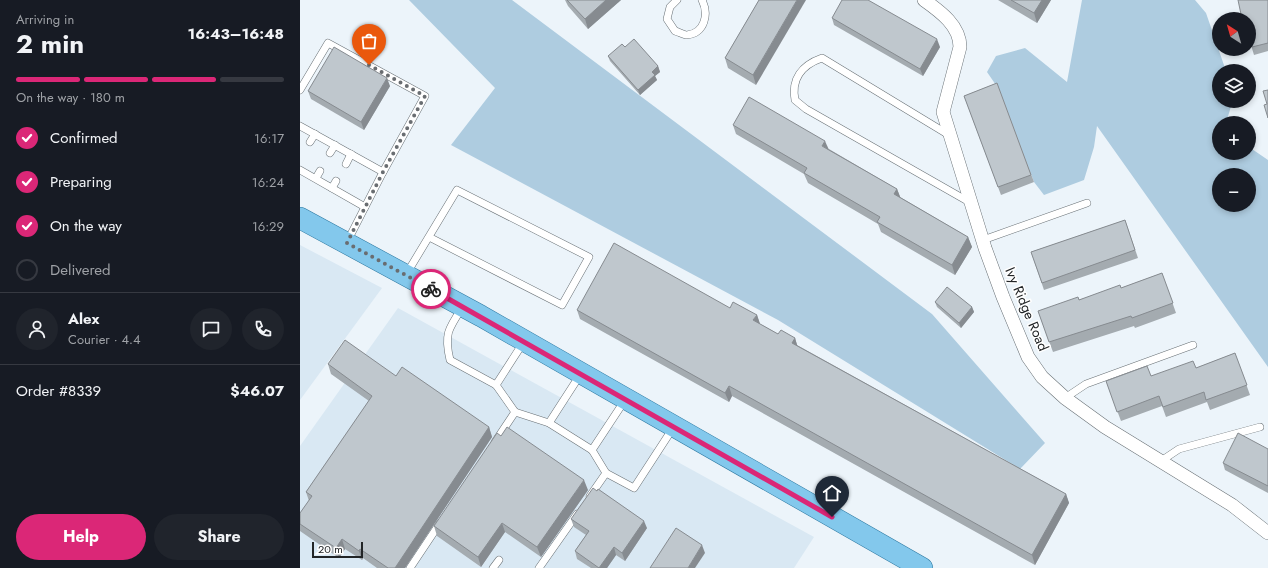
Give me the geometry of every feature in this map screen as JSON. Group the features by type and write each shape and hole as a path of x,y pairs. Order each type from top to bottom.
{"main road":[{"path":"300,218 525,341 913,566"}],"street":[{"name":"Ivy Ridge Road","path":"924,0 941,12 958,32 960,37 960,47 943,112 949,136 1003,298 1028,357 1042,377 1065,398 1105,427 1232,505 1268,533"}],"lane":[{"path":"677,0 670,7 667,19 675,31 687,35 695,32 703,25 707,15 702,0"},
{"path":"300,90 328,42 425,96 383,172 347,243"},
{"path":"949,136 822,58 811,62 802,71 793,88 795,100 806,109 971,203"},
{"path":"300,126 383,172"},
{"path":"310,142 315,134"},
{"path":"330,153 335,145"},
{"path":"346,164 351,154"},
{"path":"300,170 365,207"},
{"path":"316,178 320,171"},
{"path":"332,188 336,181"},
{"path":"406,275 457,190 589,257 562,305 429,237"},
{"path":"983,240 1087,203"},
{"path":"463,306 448,328 446,343 450,360 496,385 515,412 550,423 592,450 606,473 634,488 674,427"},
{"path":"496,385 525,341"},
{"path":"1065,398 1086,384 1193,345"},
{"path":"550,423 582,374"},
{"path":"592,450 625,399"},
{"path":"489,451 515,412"},
{"path":"1161,461 1179,449 1260,426"},
{"path":"539,568 606,473"},
{"path":"410,568 445,516"},
{"path":"493,568 499,560"}],"shaded area":[{"path":"409,0 512,0 932,314 1045,443 1020,469 778,320 451,145 495,88"},
{"path":"1082,0 1195,0 1206,13 1212,30 1212,56 1221,56 1224,64 1212,64 1212,108 1230,108 1228,116 1212,116 1212,160 1256,160 1256,152 1268,160 1268,367 1097,126 1094,147 1084,180 1044,195 1034,182 1000,91 987,72 996,56 1025,48 1067,82"},
{"path":"300,245 382,288 300,400"},
{"path":"398,308 814,537 794,568 300,568 300,446"}],"building":[{"path":"567,0 606,0 585,19"},
{"path":"759,0 797,0 753,75 725,58"},
{"path":"842,0 868,0 937,39 920,69 832,18"},
{"path":"1011,0 1042,0 1034,13"},
{"path":"1238,0 1268,0 1268,43 1256,46 1256,12 1241,12"},
{"path":"634,39 658,66 652,72 655,75 638,90 608,56 622,44 625,47"},
{"path":"334,47 387,78 361,122 308,91"},
{"path":"997,83 1031,175 998,187 964,96"},
{"path":"1268,90 1268,118 1264,105 1267,104 1263,91"},
{"path":"749,97 825,141 822,146 897,189 894,194 968,237 952,265 877,222 880,217 804,173 807,168 733,125"},
{"path":"1125,220 1135,250 1042,283 1031,252"},
{"path":"614,243 730,308 733,302 757,315 753,320 778,334 781,330 795,338 792,343 1066,494 1032,555 729,386 725,393 577,310"},
{"path":"1162,273 1173,303 1132,318 1131,316 1049,342 1038,311 1078,297 1079,300 1120,285 1121,288"},
{"path":"947,287 972,307 959,323 935,302"},
{"path":"345,340 396,376 402,367 489,427 395,568 388,568 342,539 336,548 300,524 300,513 312,496 306,492 372,396 328,364"},
{"path":"1235,353 1247,385 1206,400 1204,392 1163,407 1159,396 1117,412 1106,381 1147,366 1151,376 1193,361 1196,368"},
{"path":"507,427 584,480 537,547 502,523 478,557 434,526 497,433 501,436"},
{"path":"1238,433 1268,449 1268,486 1223,463"},
{"path":"593,488 597,491 598,489 644,521 622,553 614,547 599,568 575,551 589,531 571,519"},
{"path":"676,528 702,545 688,568 650,568"}],"way so far":[{"path":"369,65 425,96 383,172 347,243 431,289"}],"route":[{"path":"431,289 492,322 832,517"}]}
